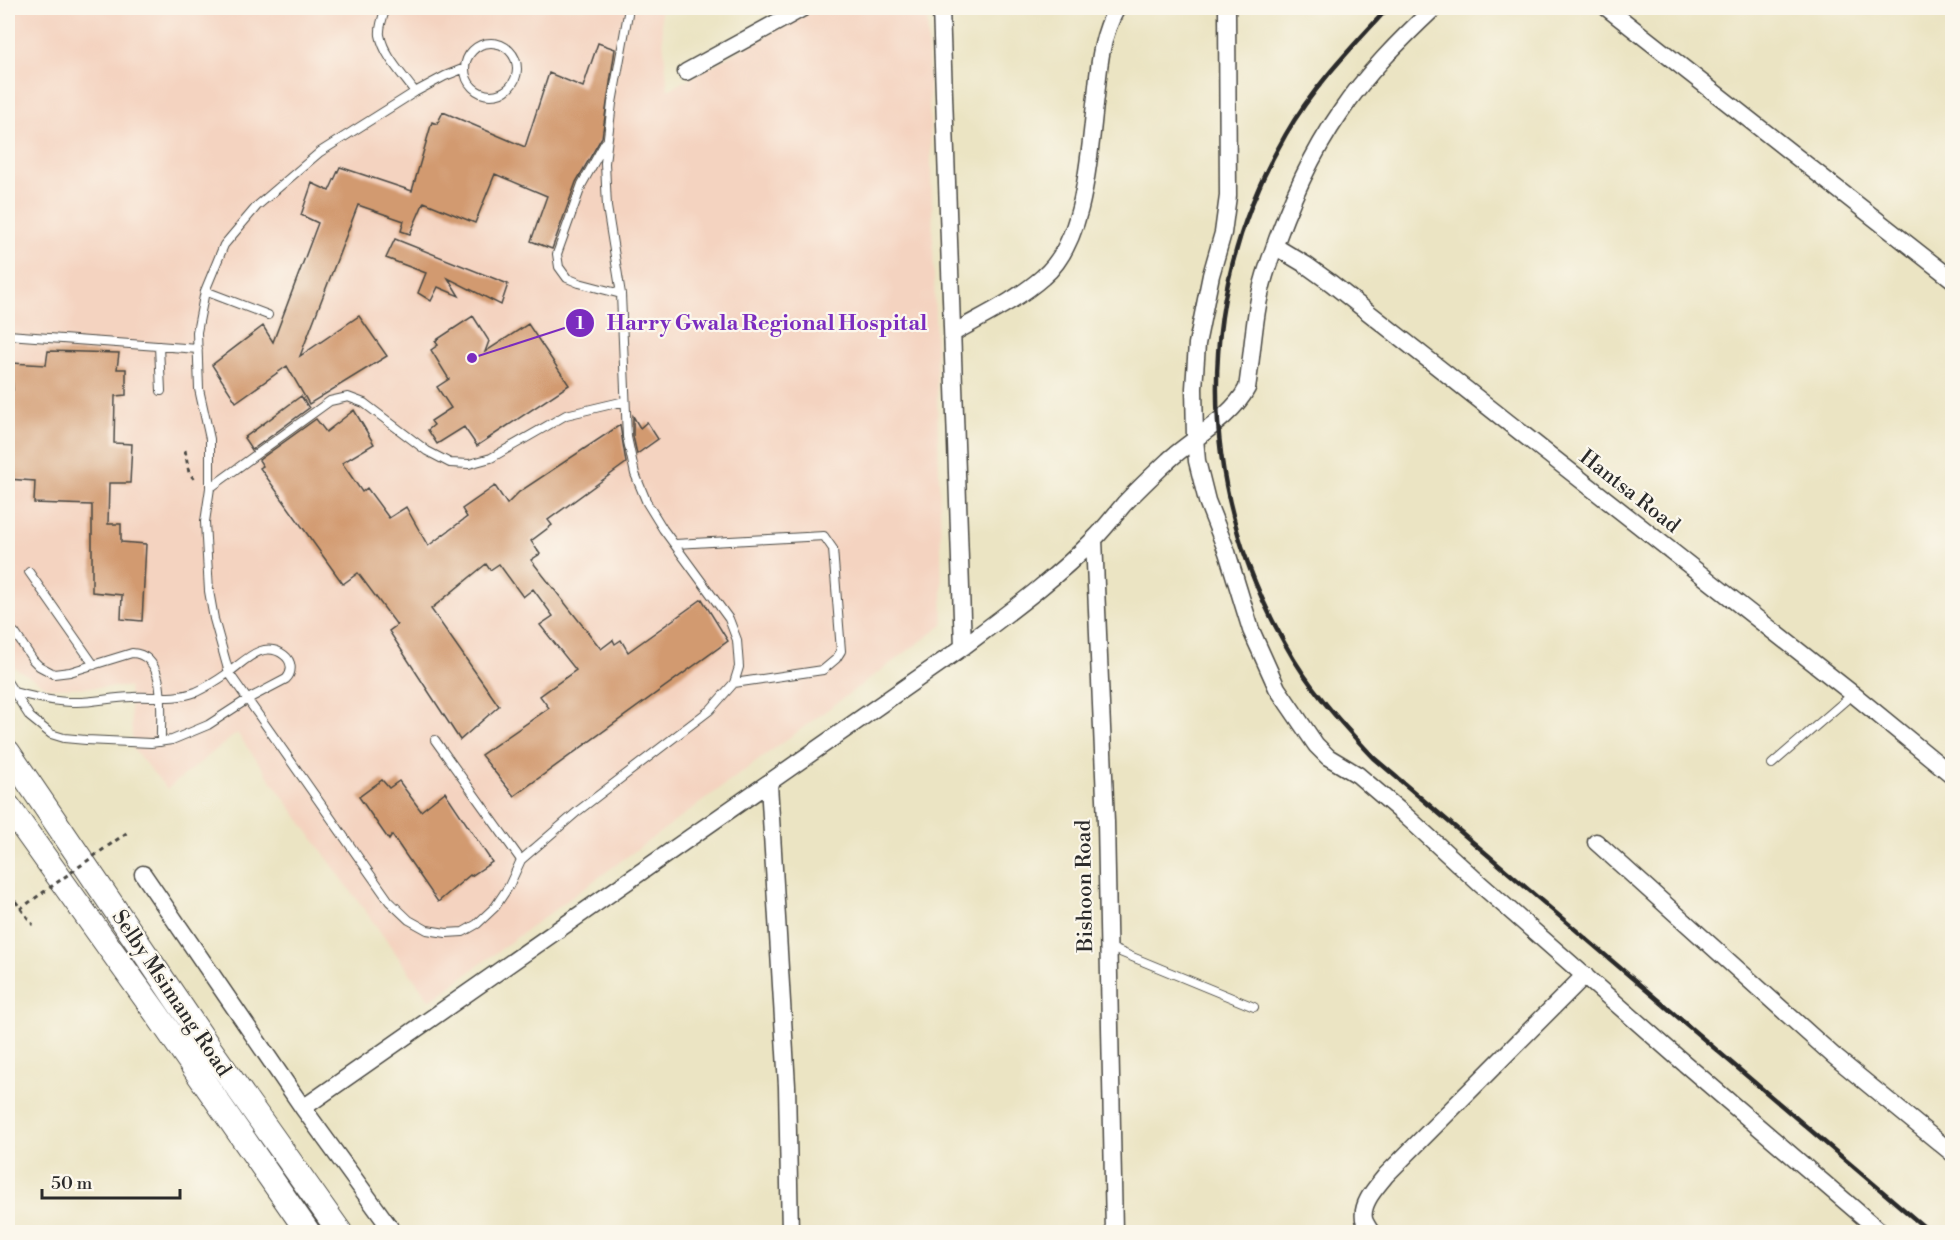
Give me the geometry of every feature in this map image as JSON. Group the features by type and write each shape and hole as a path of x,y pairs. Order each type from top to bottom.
{"main road":[{"name":"Selby Msimang Road","path":"8,752 210,1049 340,1233"},
{"name":"Selby Msimang Road","path":"8,806 156,1013 308,1233"}],"street":[{"path":"686,72 803,8"},
{"path":"941,8 963,647"},
{"path":"953,333 1043,278 1056,264 1068,245 1076,224 1088,166 1101,52 1107,28 1117,8"},
{"path":"1227,8 1228,196 1223,233 1211,274 1197,344 1194,388 1195,438 1197,461 1206,501 1227,552 1251,630 1277,688 1301,725 1328,757 1358,775 1383,796 1881,1233"},
{"path":"303,1108 963,647 1030,596 1094,539 1144,484 1231,409 1242,398 1247,388 1265,275 1302,178 1340,112 1374,69 1434,8"},
{"path":"1607,8 1953,279"},
{"name":"Hantsa Road","path":"1276,247 1306,265 1331,284 1953,775"},
{"name":"Bishoon Road","path":"1094,539 1106,822 1114,1233"},
{"path":"769,784 787,1086 790,1233"},
{"path":"1596,842 1835,1058 1953,1154"},
{"path":"143,873 303,1108 393,1233"},
{"path":"1371,1233 1364,1220 1365,1210 1370,1196 1386,1175 1585,975"}],"lane":[{"path":"386,8 381,23 382,42 415,92"},
{"path":"465,68 415,92 320,152 257,206 224,245 205,291 197,332 199,389 210,439 210,492 205,522 209,591 229,673 390,901 409,920 427,930 446,933 463,932 477,924 495,907 509,886 521,860 578,811 710,710 734,683 739,667 737,640 729,619 647,503 635,474 627,436 621,294 607,207 604,163 629,8"},
{"path":"492,43 505,47 514,57 518,70 514,83 504,92 491,95 478,92 468,82 465,68 469,55 479,46 492,43"},
{"path":"608,139 582,184 558,254 560,267 567,278 621,294"},
{"path":"205,291 268,315"},
{"path":"8,334 198,349"},
{"path":"159,346 160,391"},
{"path":"210,492 330,401 348,397 364,404 427,451 450,463 469,464 491,458 566,415 626,401"},
{"path":"675,544 824,536 833,549 841,651 836,659 823,670 734,683"},
{"path":"29,572 94,665"},
{"path":"15,633 33,660 54,674 70,672 132,652 140,653 154,665 158,673 160,742"},
{"path":"8,683 30,717 51,734 64,738 126,743 160,742 172,740 208,725 248,699 286,679 291,670 284,654 263,650 248,657 229,673 196,692 182,696 130,697 74,702 36,698 14,692"},
{"path":"1772,764 1853,694"},
{"path":"435,740 521,860"},
{"path":"1108,947 1254,1007"}],"path":[{"path":"185,450 189,472 210,492"},
{"path":"20,909 128,832"},
{"path":"10,894 33,925"}],"shaded area":[{"path":"8,8 660,8 668,90 817,8 927,8 943,625 430,1001 237,733 167,789 133,749 129,687 49,688 15,668 8,658"}],"building":[{"path":"598,43 615,49 602,137 576,182 552,249 531,241 547,196 495,174 475,223 424,202 410,234 401,231 404,221 358,205 300,356 359,316 387,356 309,404 287,366 236,402 212,365 263,326 273,342 318,223 301,215 312,183 329,191 340,167 412,191 432,122 437,124 443,112 525,147 549,73 583,87"},
{"path":"395,239 508,284 501,305 448,278 459,296 438,287 431,301 418,293 426,273 386,258"},
{"path":"473,316 489,341 485,352 528,324 569,385 477,446 464,427 437,444 428,430 434,425 431,421 451,408 437,387 449,379 431,350 438,345 435,341"},
{"path":"48,351 119,353 117,369 126,369 126,395 115,396 114,443 132,444 130,483 109,483 108,524 121,524 121,542 146,544 142,621 121,619 122,595 92,592 92,505 34,503 35,481 8,479 8,390 13,390 11,363 46,365"},
{"path":"301,396 309,408 252,450 244,438"},
{"path":"354,410 374,444 342,463 362,492 367,488 389,518 406,507 428,546 467,517 462,509 495,486 507,504 519,492 620,425 626,463 548,520 552,525 531,541 540,554 531,560 601,649 613,640 615,644 621,640 628,652 702,599 728,641 514,796 481,755 549,708 540,696 576,670 540,625 553,616 533,589 523,597 499,564 490,570 486,564 431,609 499,706 460,740 389,631 397,625 358,573 343,584 260,468 263,466 259,460 316,419 326,432"},
{"path":"633,416 640,428 647,422 658,439 637,454 633,436"},
{"path":"382,780 389,788 399,781 421,811 445,792 492,862 470,875 438,902 392,835 389,840 359,797"}],"railway":[{"path":"1388,8 1320,84 1286,134 1256,196 1234,259 1221,324 1217,389 1221,454 1234,519 1255,582 1285,644 1304,675 1337,718 1374,758 1930,1232"}],"place":[{"name":"Harry Gwala Regional Hospital","path":"472,358"}]}
